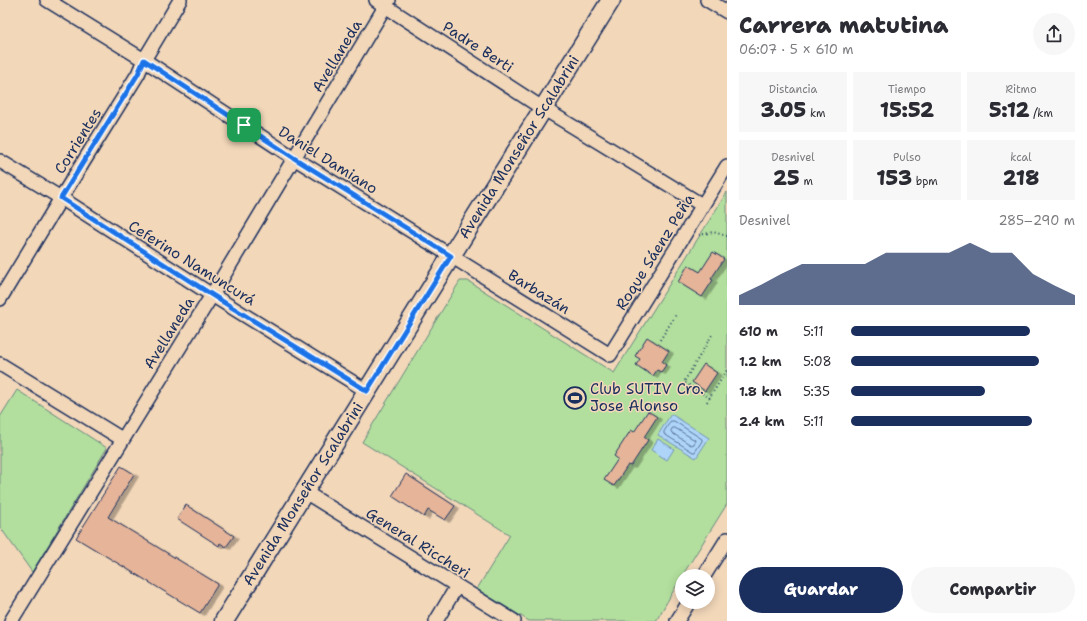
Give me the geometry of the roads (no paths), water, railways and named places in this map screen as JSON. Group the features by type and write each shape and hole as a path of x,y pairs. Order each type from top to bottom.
{"main road":[{"name":"Avenida Monseñor Scalabrini","path":"224,621 611,0"}],"street":[{"name":"Daniel Damiano","path":"47,0 144,60 294,158 451,256"},
{"name":"Corrientes","path":"0,298 138,74 144,60 180,0"},
{"path":"707,0 727,12"},
{"name":"Padre Berti","path":"384,2 543,108 702,205"},
{"name":"Avellaneda","path":"11,621 212,295 294,158 384,2"},
{"name":"Ceferino Namuncurá","path":"0,161 367,391"},
{"name":"Roque Sáenz Peña","path":"610,355 727,166"},
{"name":"Barbazán","path":"451,256 610,355"},
{"path":"0,364 122,439"},
{"name":"General Riccheri","path":"305,492 514,621"},
{"path":"708,569 727,539"},
{"path":"436,621 457,586"},
{"path":"677,621 685,609"}],"water":[{"path":"671,414 709,438 696,458 658,435"},
{"path":"658,439 674,449 667,460 651,450"}],"place":[{"name":"Club SUTIV Cro. Jose Alonso","path":"575,398"}]}
